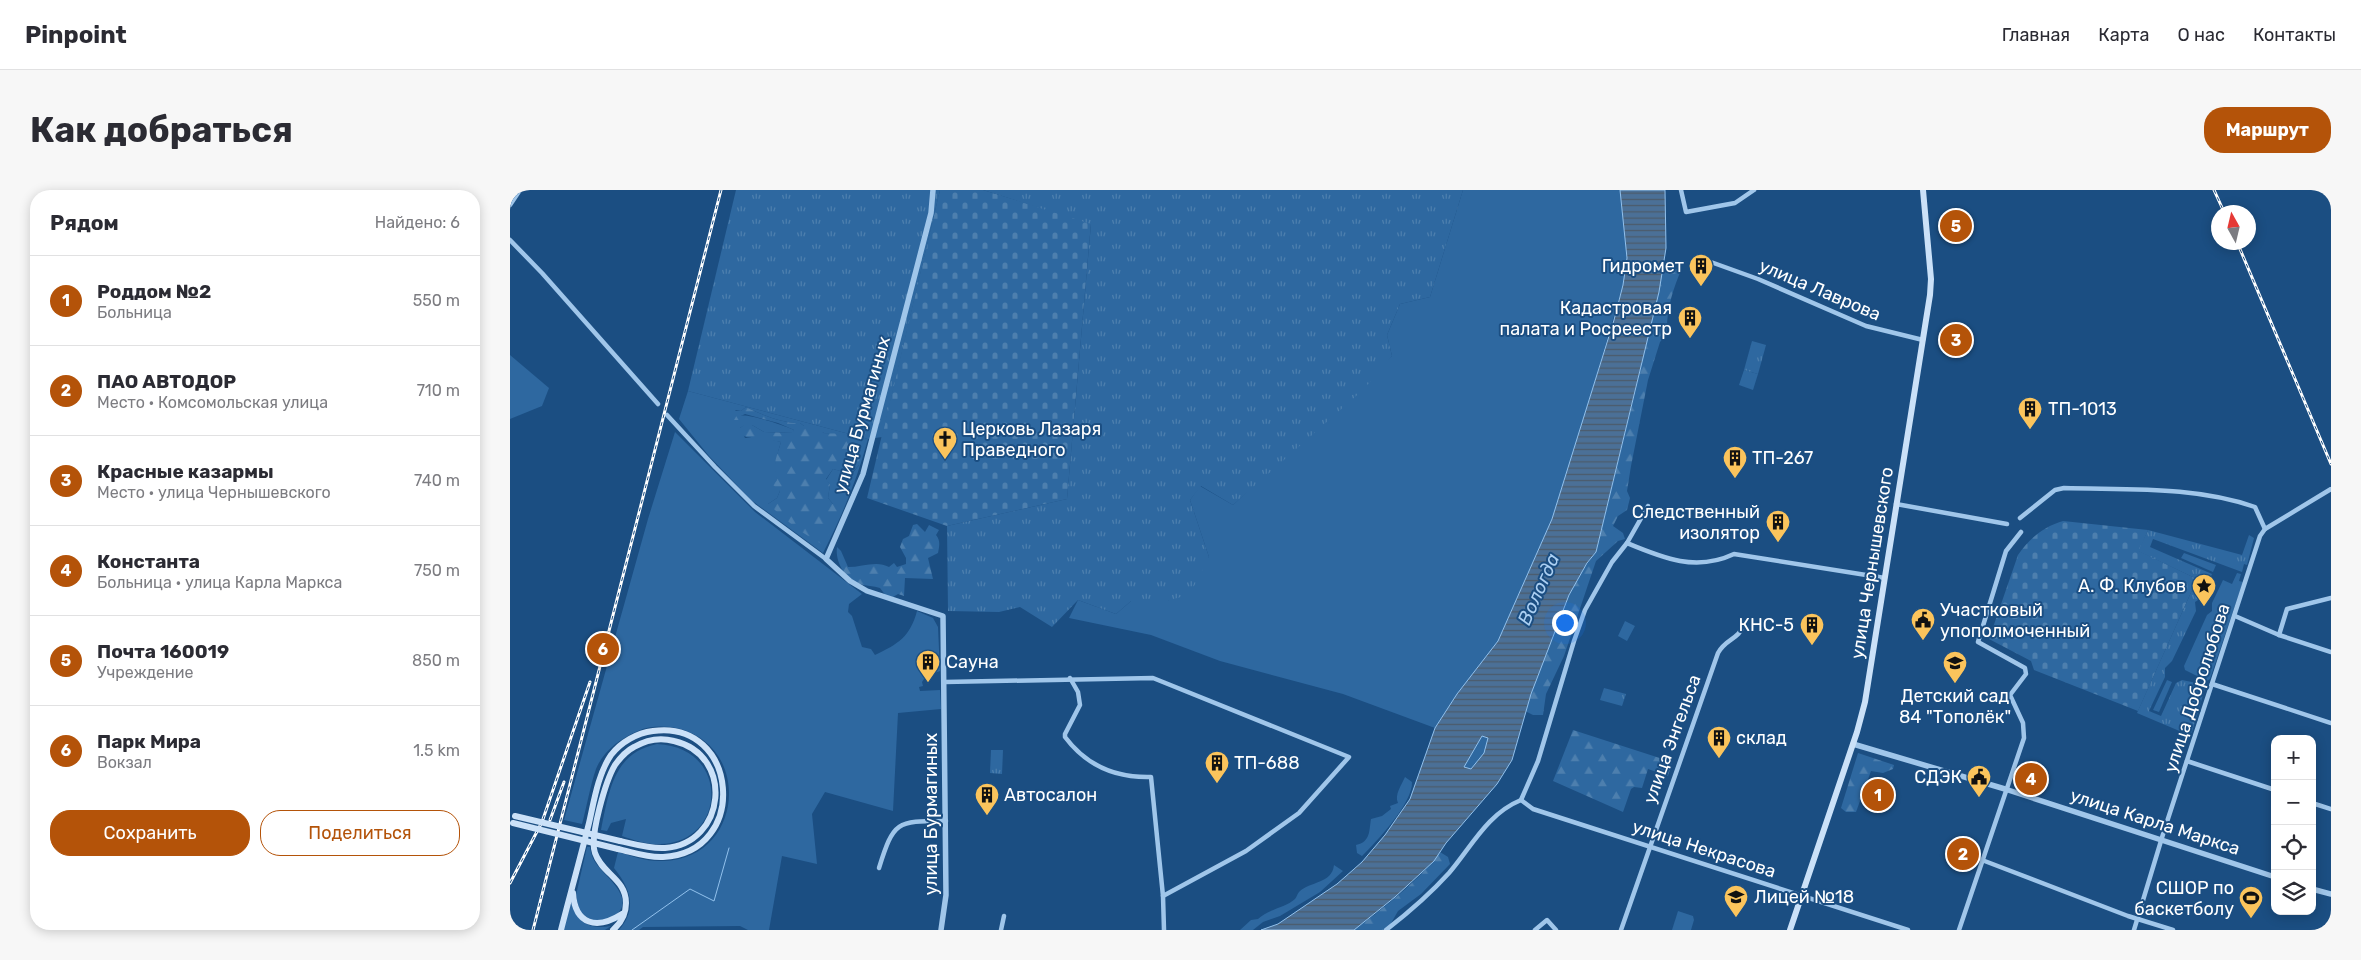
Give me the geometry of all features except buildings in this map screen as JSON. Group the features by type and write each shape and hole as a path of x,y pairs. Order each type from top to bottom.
{"main road":[{"name":"улица Чернышевского","path":"1790,930 1853,744 1865,702 1931,279 1924,190"},
{"path":"512,823 618,849 652,857 676,855 694,848 712,831 723,806 723,782 716,761 699,743 684,734 658,731 633,738 614,753 599,781 572,887 561,930"},
{"path":"513,815 620,841 651,848 670,848 685,843 703,829 712,813 716,789 710,768 699,753 687,745 675,741 648,740 624,754 611,772 596,827 593,849 599,862 623,888 626,899 625,912 613,930"},
{"path":"572,887 575,909 579,917 586,923 597,926 606,925 625,912"}],"street":[{"path":"510,205 520,190"},
{"name":"улица Бурмагиных","path":"933,190 932,213 863,474 826,559 850,581 867,592 943,616 946,905 941,930"},
{"path":"1681,190 1686,212 1735,203 1754,190"},
{"path":"510,240 542,273 658,404"},
{"name":"улица Лаврова","path":"1708,261 1758,279 1866,326 1923,340"},
{"path":"667,415 754,506 826,559"},
{"path":"2020,518 2055,490 2064,488 2171,492 2232,499 2255,507 2265,529 2329,490 2331,497"},
{"path":"1896,504 2007,524"},
{"path":"1386,930 1435,889 1486,823 1506,806 1522,800 1538,760 1585,610 1612,562 1627,543 1648,506"},
{"name":"улица Добролюбова","path":"2134,930 2260,536 2265,529"},
{"path":"1959,930 2025,733 2023,723 2010,695 2026,670 2021,664 1978,642 2006,550 2021,532"},
{"path":"1627,543 1662,557 1694,563 1717,562 1734,554 1885,578"},
{"path":"2279,635 2287,609 2331,598"},
{"path":"2235,616 2279,635 2331,652"},
{"name":"улица Энгельса","path":"1621,930 1649,845 1718,653 1723,643 1735,638 1742,630 1744,624"},
{"path":"945,682 1070,678 1153,678 1349,757 1299,813 1246,851 1163,896"},
{"path":"1070,678 1080,700 1079,708 1065,734 1070,744 1087,760 1108,770 1129,776 1151,777 1163,896 1164,930"},
{"path":"2212,684 2331,723"},
{"name":"улица Карла Маркса","path":"1853,744 2005,789 2271,875"},
{"path":"2187,761 2271,789"},
{"name":"улица Некрасова","path":"1522,800 1533,808 1908,930"},
{"path":"2316,804 2331,809"},
{"path":"879,868 888,839 900,825 914,822 946,821"},
{"path":"1982,860 2173,930"},
{"path":"2316,889 2331,894"},
{"path":"1001,930 1004,916"},
{"path":"1535,930 1547,920 1556,930"}],"green space":[{"path":"736,190 940,190 882,437 868,439 688,391"},
{"path":"940,190 983,190 1091,223 1067,499 947,526 867,498"},
{"path":"983,190 1463,190 1430,297 1400,304 1387,335 1392,356 1364,389 1233,505 1201,486 1190,500 1209,557 1190,594 1168,601 1131,601 1116,614 1078,600 1052,627 1020,607 999,612 948,611 947,526 1067,499 1091,224"},
{"path":"1463,190 1620,190 1627,258 1623,285 1572,460 1552,519 1498,641 1457,694 1435,728 1343,694 1220,661 1151,635 1069,618 1078,600 1116,614 1131,601 1168,601 1209,557 1190,500 1200,486 1233,505 1392,356 1387,335 1400,304 1430,297"},
{"path":"1682,268 1671,300 1667,334 1660,342 1648,380 1631,466 1627,491 1630,498 1627,510 1618,516 1613,526 1623,533 1625,539 1618,541 1596,561 1564,656 1546,694 1543,715 1533,715 1525,711 1554,628 1584,568 1596,552 1636,389 1662,271"},
{"path":"1752,341 1766,345 1758,374 1744,370"},
{"path":"510,355 549,388 542,406 510,419"},
{"path":"1744,370 1758,374 1753,390 1739,385"},
{"path":"688,391 868,439 848,498 823,553 751,500 709,456 679,419","holes":["746,407 780,420 800,423 809,429 833,434 844,434 859,465 852,474 833,469 826,480 830,484 828,498 833,504 768,504 777,498 780,491 776,466 781,442 765,438 745,438 740,428 745,425 752,425 764,432 793,433 794,430 758,418 741,416 735,410 741,411"]},
{"path":"746,407 780,420 821,428 823,433 844,434 861,439 859,465 851,474 833,469 826,479 830,484 828,498 833,504 839,501 844,505 823,545 797,529 768,504 777,498 780,491 773,485 777,480 775,465 781,442 740,434 740,428 744,425 752,425 764,432 792,433 794,430 778,423 745,414 739,420 734,420 731,411 741,411"},
{"path":"675,432 755,512 862,594 849,604 848,612 852,616 862,647 871,649 875,655 897,643 911,627 917,611 933,618 938,627 940,671 926,676 922,682 923,686 919,687 920,691 940,690 941,709 898,713 893,811 825,792 812,814 817,864 782,856 769,930 748,930 740,926 643,927 639,930 619,930 628,914 630,898 624,883 614,868 618,852 651,861 663,861 690,855 711,841 723,822 729,798 727,775 716,753 698,736 671,727 650,727 625,737 613,746 599,762 582,824 564,820 648,519"},
{"path":"2063,521 2148,530 2139,551 2197,579 2138,711 2034,670 2031,661 1989,639 2018,555 2027,543 2038,534 2049,526"},
{"path":"917,524 925,532 929,525 939,530 936,535 939,542 938,553 928,558 933,579 905,578 904,596 898,594 893,597 886,596 880,588 855,582 839,564 837,547 841,551 848,567 880,564 889,567 894,563 897,567 906,564 906,558 900,547 903,539 909,536 913,525"},
{"path":"2148,530 2242,555 2249,535 2254,538 2247,565 2244,564 2242,572 2153,539 2150,547 2212,574 2201,598 2195,602 2196,611 2172,661 2165,668 2165,677 2149,711 2161,716 2176,683 2182,680 2206,685 2192,732 2189,735 2137,713 2197,579 2138,551"},
{"path":"2184,553 2216,565 2213,572 2181,558"},
{"path":"2237,573 2241,574 2239,581 2243,582 2210,679 2207,681 2185,670 2184,666 2207,615 2212,611 2212,603 2223,580 2232,584"},
{"path":"1625,621 1635,626 1627,641 1618,636"},
{"path":"2167,680 2172,682 2159,712 2153,710"},
{"path":"1604,688 1626,694 1622,706 1600,700"},
{"path":"1573,730 1672,762 1668,776 1648,769 1642,788 1634,787 1631,789 1623,812 1553,781"},
{"path":"1482,736 1489,738 1484,753 1471,769 1463,767"},
{"path":"657,744 681,749 698,761 708,777 711,795 708,813 698,828 682,840 660,844 641,842 622,836 626,819 611,823 607,831 601,830 611,788 622,765 642,749"},
{"path":"991,750 1003,750 1002,774 990,773"},
{"path":"1858,753 1894,765 1893,769 1883,773 1871,771 1856,812 1846,812 1841,808"},
{"path":"1405,777 1412,782 1407,800 1393,821 1362,856 1357,853 1356,845 1367,838 1371,819 1382,816 1391,809 1390,806 1398,803 1398,793"},
{"path":"587,847 590,847 595,862 616,887 623,901 616,915 598,924 579,912 576,895"},
{"path":"1440,852 1448,857 1450,864 1421,894 1398,911 1390,925 1383,930 1354,930 1412,883"},
{"path":"1334,865 1343,871 1320,892 1280,916 1263,922 1253,930 1240,930 1251,920 1258,919 1291,902 1304,888 1325,879 1329,876"},
{"path":"572,899 573,907 579,919 584,923 596,927 611,926 605,930 563,930"},
{"path":"1678,911 1693,916 1694,920 1691,930 1672,930"}],"water":[{"name":"Вологда","path":"1620,190 1665,190 1666,248 1659,292 1596,552 1587,563 1569,595 1531,694 1512,760 1497,784 1446,843 1434,861 1395,897 1354,930 1261,930 1278,924 1337,884 1362,862 1385,835 1410,799 1435,728 1457,694 1498,641 1552,519 1614,320 1623,285 1627,258","holes":["1482,736 1488,738 1484,753 1471,769 1464,767"]}],"waterway":[{"path":"632,930 690,889 714,901 729,848"}],"railway":[{"path":"533,930 721,190"},
{"path":"2214,190 2221,205"},
{"path":"2240,250 2331,464"},
{"path":"510,883 542,822 590,682"},
{"path":"550,820 564,782"}],"place":[{"name":"Почта 160019","path":"1956,226"},
{"name":"Гидромет","path":"1701,287"},
{"name":"Кадастровая палата и Росреестр","path":"1690,339"},
{"name":"Красные казармы","path":"1956,340"},
{"name":"ТП-1013","path":"2030,430"},
{"name":"Церковь Лазаря Праведного","path":"945,460"},
{"name":"ТП-267","path":"1735,479"},
{"name":"Следственный изолятор","path":"1778,543"},
{"name":"А. Ф. Клубов","path":"2204,607"},
{"name":"Участковый упополмоченный","path":"1923,641"},
{"name":"КНС-5","path":"1812,646"},
{"name":"Парк Мира","path":"603,649"},
{"name":"Сауна","path":"928,683"},
{"name":"Детский сад 84 \"Тополёк\"","path":"1955,684"},
{"name":"склад","path":"1719,759"},
{"name":"Константа","path":"2031,779"},
{"name":"ТП-688","path":"1217,784"},
{"name":"Роддом №2","path":"1878,795"},
{"name":"СДЭК","path":"1979,798"},
{"name":"Автосалон","path":"987,816"},
{"name":"ПАО АВТОДОР","path":"1963,854"},
{"name":"Лицей №18","path":"1736,918"},
{"name":"СШОР по баскетболу","path":"2251,919"}]}
